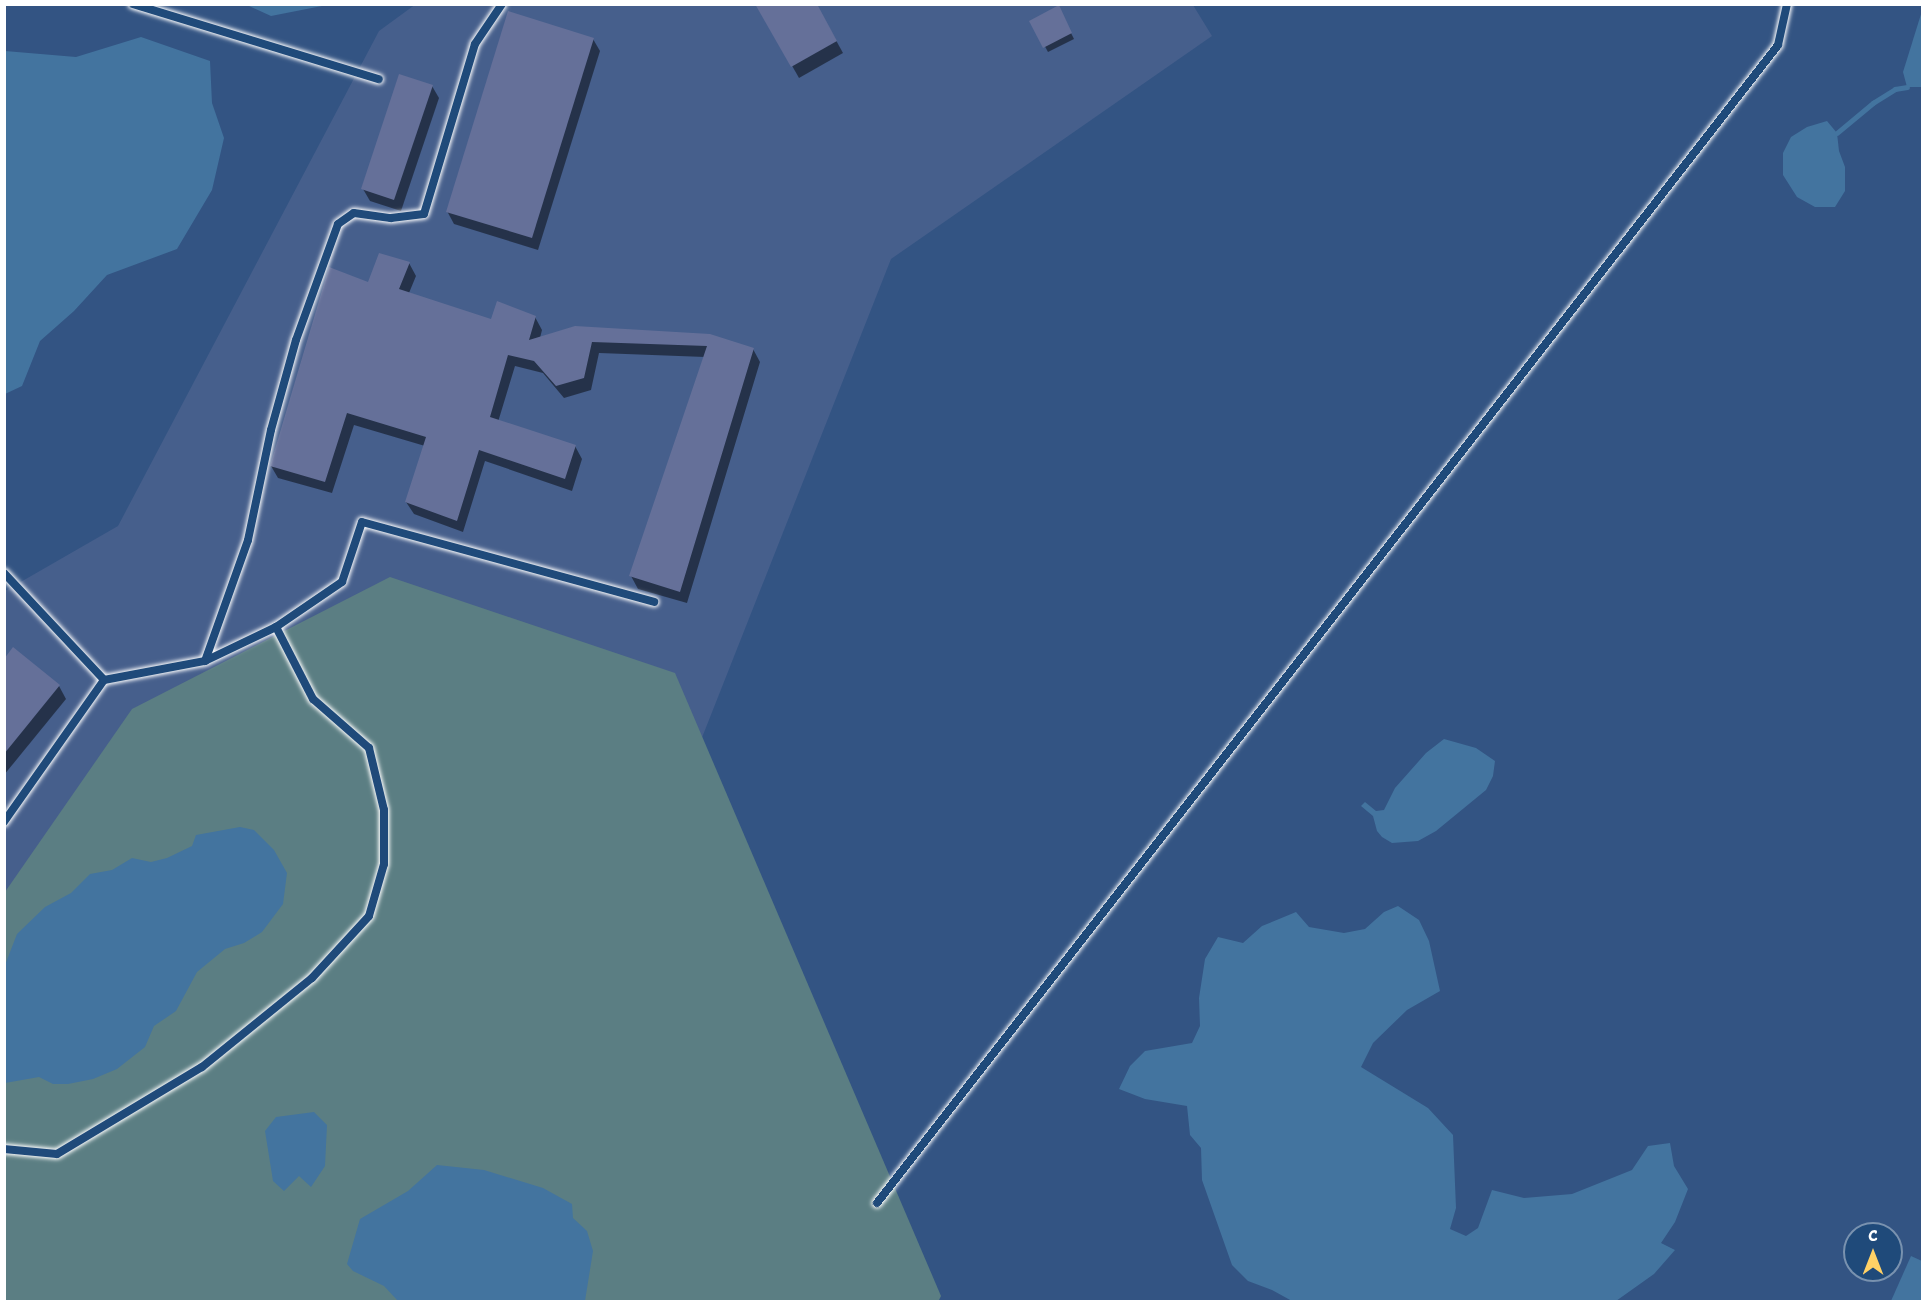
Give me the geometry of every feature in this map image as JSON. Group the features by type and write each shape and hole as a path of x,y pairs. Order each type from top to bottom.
{"lane":[{"path":"133,4 379,79"},
{"path":"205,661 248,540 271,430 296,340 338,224 354,213 391,218 424,214 475,44 502,4"},
{"path":"877,1203 1778,45 1787,4"},
{"path":"4,822 104,680 205,661 276,627 342,582 362,522 654,602"},
{"path":"4,573 104,680"},
{"path":"4,1149 57,1154 202,1067 312,978 369,916 384,864 384,810 369,748 313,699 276,627"}],"shaded area":[{"path":"416,4 1193,5 1212,36 891,259 613,963 5,1272 5,591 118,526 379,31"},
{"path":"247,5 327,5 271,16"},
{"path":"1922,11 1922,87 1907,87 1903,72"},
{"path":"141,37 210,61 212,103 224,138 212,190 177,249 107,275 74,311 40,341 22,386 5,394 5,51 76,57"},
{"path":"1827,121 1837,133 1839,151 1845,167 1845,191 1835,207 1815,207 1797,197 1783,175 1783,153 1791,137 1807,127"},
{"path":"1444,739 1476,748 1495,761 1493,776 1486,790 1436,831 1418,841 1392,843 1382,837 1377,831 1373,816 1361,806 1365,802 1376,811 1384,810 1395,788 1426,753"},
{"path":"240,827 254,830 274,850 287,873 283,904 262,932 244,943 225,949 197,972 176,1011 154,1026 145,1047 117,1069 93,1079 68,1084 53,1084 39,1077 5,1083 5,965 17,934 45,907 71,893 90,874 112,870 132,858 151,862 167,858 192,846 196,835"},
{"path":"1398,906 1419,920 1429,941 1440,991 1407,1010 1373,1043 1361,1067 1428,1108 1453,1135 1456,1208 1450,1229 1466,1236 1478,1228 1492,1190 1524,1198 1572,1194 1632,1170 1648,1146 1670,1143 1674,1166 1688,1189 1675,1222 1661,1243 1675,1250 1654,1274 1616,1301 1292,1301 1248,1281 1232,1265 1202,1180 1201,1148 1190,1135 1187,1106 1145,1099 1119,1089 1130,1066 1145,1051 1192,1043 1200,1026 1199,998 1205,959 1218,937 1243,943 1262,926 1296,912 1309,927 1344,933 1365,929 1384,912"},
{"path":"314,1112 327,1125 325,1166 311,1187 299,1176 284,1191 273,1181 265,1131 276,1117"},
{"path":"437,1165 484,1170 543,1188 572,1204 573,1218 587,1231 593,1251 585,1301 398,1301 384,1286 353,1271 347,1264 360,1219 408,1191"},
{"path":"1911,1256 1922,1261 1922,1301 1891,1301 1899,1282 1903,1282 1903,1274"}],"green space":[{"path":"390,577 675,673 941,1296 938,1302 5,1302 5,892 132,709"}],"building":[{"path":"755,4 817,4 837,41 791,67"},
{"path":"1059,5 1072,33 1043,48 1029,21"},
{"path":"508,11 594,38 532,238 446,212"},
{"path":"399,74 433,85 394,200 361,189"},
{"path":"379,253 410,262 399,289 491,319 497,301 536,316 529,340 575,326 710,334 754,348 680,592 629,576 707,346 592,342 584,378 556,386 534,361 508,355 490,417 576,445 565,479 479,450 457,521 405,502 426,437 347,413 325,482 270,466 329,267 368,282"},
{"path":"13,647 60,685 4,754 4,659"}],"waterway":[{"path":"1837,133 1873,103 1895,89 1907,87"}]}
